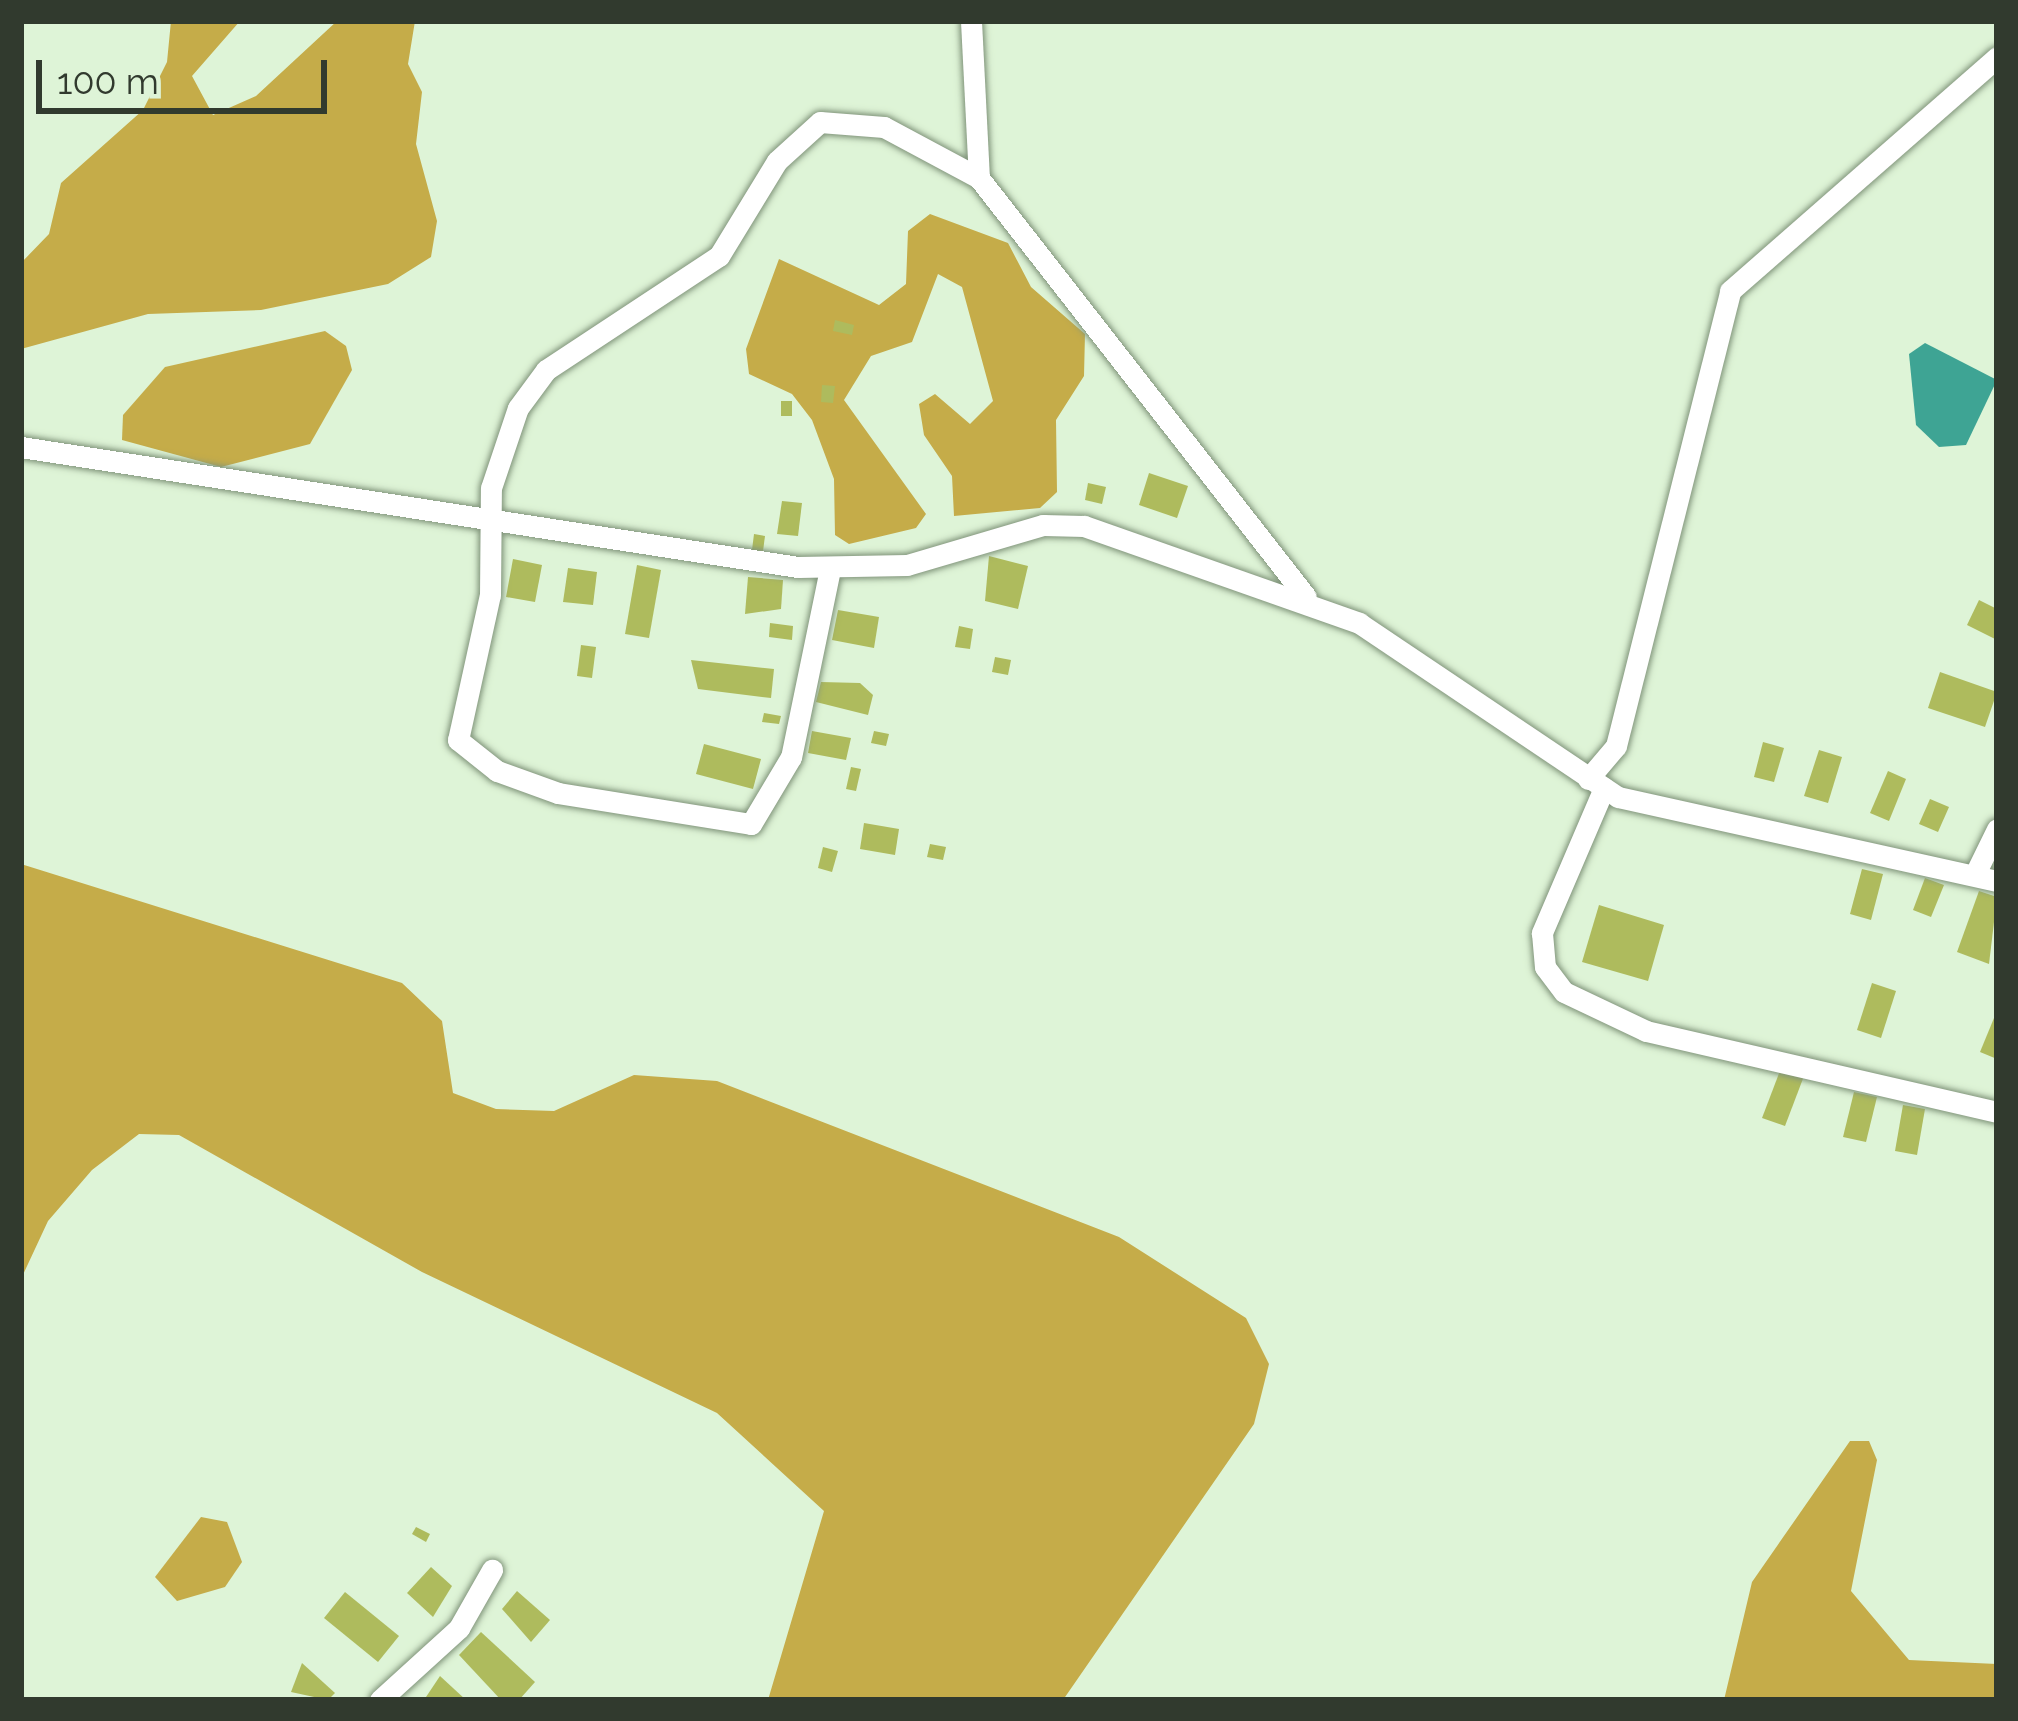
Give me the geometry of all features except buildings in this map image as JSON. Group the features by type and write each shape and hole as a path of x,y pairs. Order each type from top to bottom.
{"street":[{"path":"970,21 980,178"},
{"path":"1997,57 1730,292 1621,730 1596,783 1542,934 1545,967 1564,992 1646,1031 1997,1112"},
{"path":"830,569 790,757 760,819 623,812 496,771 458,740 490,596 486,520 530,388 582,340 718,256 798,134 820,122 884,127 980,178 1306,597"},
{"path":"21,447 830,569 907,565 1064,523 1306,597 1596,783 1656,810 1986,878 1997,830"},
{"path":"380,1700 459,1628 492,1570"}],"shaded area":[{"path":"171,21 240,21 192,76 213,115 256,96 337,21 415,21 408,64 422,92 416,144 437,221 431,257 388,284 261,310 148,314 21,349 21,263 49,234 61,183 143,110 167,62"},
{"path":"930,214 1008,243 1031,287 1085,334 1084,376 1056,420 1057,492 1040,508 954,516 952,476 924,435 919,404 935,394 970,424 993,401 962,287 938,274 912,342 871,356 844,400 926,514 916,528 849,544 835,535 834,479 812,420 792,394 749,374 746,349 779,259 879,305 906,284 908,231"},
{"path":"325,331 346,346 352,370 310,444 221,467 122,440 123,415 165,367"},
{"path":"21,864 402,983 442,1021 453,1093 496,1109 554,1111 634,1075 717,1081 1119,1237 1246,1318 1269,1364 1254,1424 1063,1700 768,1700 824,1511 717,1413 422,1272 179,1135 139,1134 92,1170 48,1221 21,1279"},
{"path":"1850,1441 1869,1441 1877,1460 1851,1591 1909,1660 1997,1664 1997,1700 1724,1700 1752,1582"},
{"path":"201,1517 227,1522 242,1562 225,1587 177,1601 155,1577"}],"water":[{"path":"1925,343 1997,380 1966,445 1939,447 1916,425 1909,354"}]}
